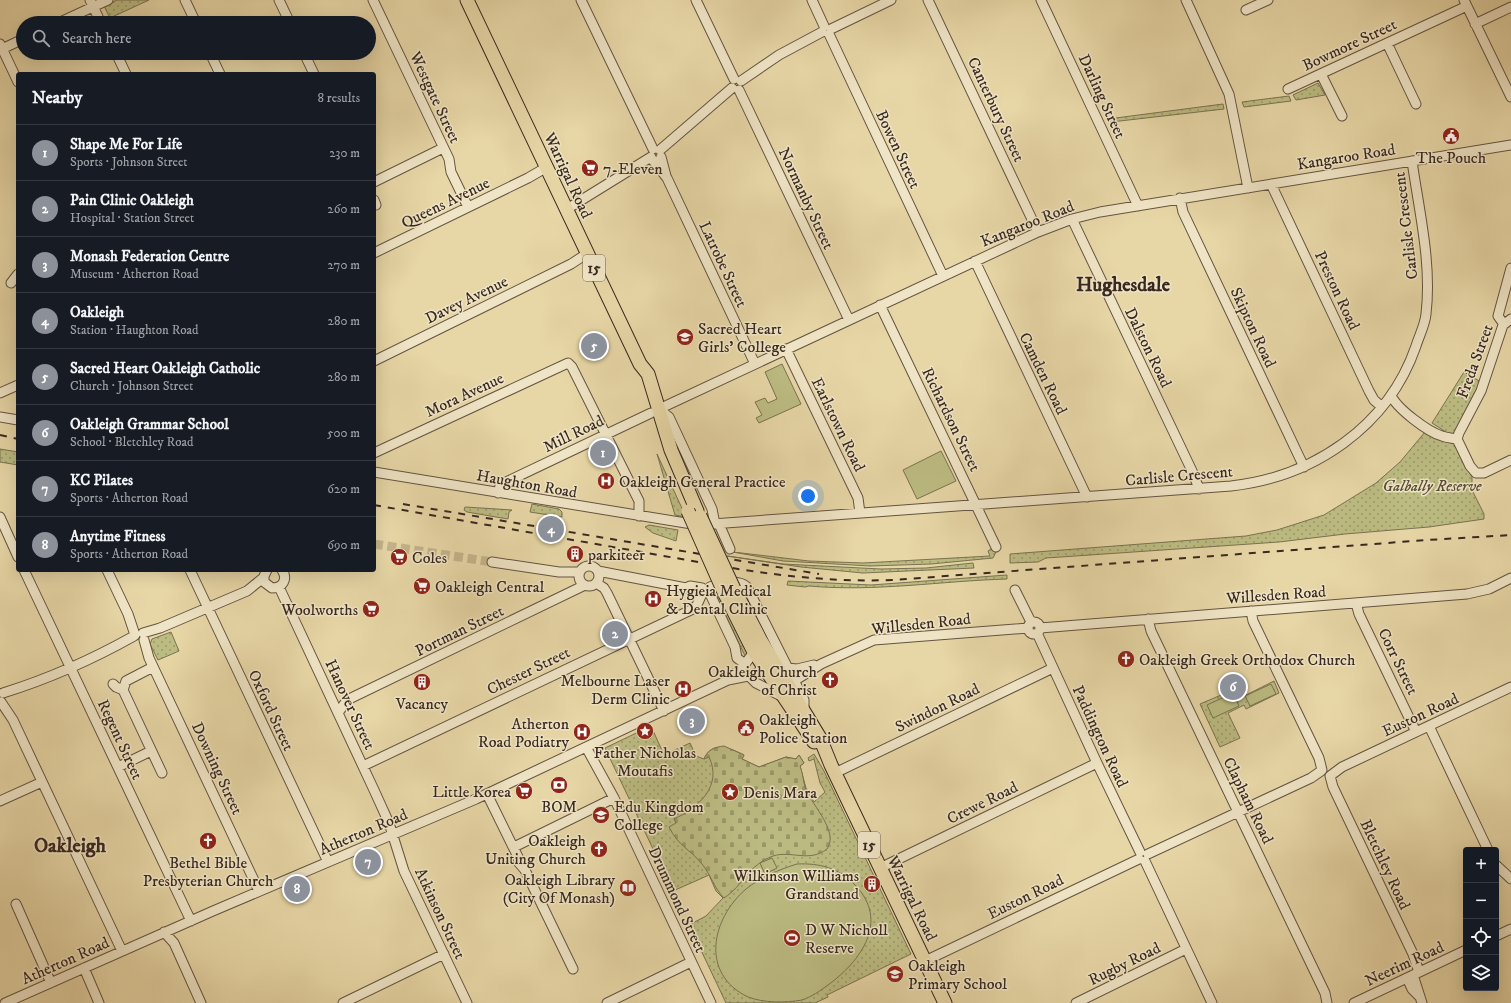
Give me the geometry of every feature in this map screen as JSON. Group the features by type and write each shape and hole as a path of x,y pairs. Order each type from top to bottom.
{"highway":[{"name":"Warrigal Road","path":"467,0 640,364 642,377 671,450 692,511 714,591 754,652 769,665 804,710 820,738 833,769 945,1003"},
{"name":"Warrigal Road","path":"714,591 757,634 783,697 833,769"}],"street":[{"path":"70,16 92,3 108,0"},
{"path":"185,0 193,16"},
{"path":"279,0 287,16"},
{"name":"Westgate Street","path":"373,0 449,159 451,172 468,207"},
{"name":"Latrobe Street","path":"580,0 667,178 755,364"},
{"name":"Normanby Street","path":"696,0 849,320"},
{"name":"Bowen Street","path":"812,0 943,276"},
{"path":"566,207 584,198 655,155 737,84 779,55 827,30 891,0"},
{"name":"Canterbury Street","path":"928,0 1038,232"},
{"name":"Darling Street","path":"1041,0 1138,206"},
{"path":"1186,0 1229,94 1248,188"},
{"path":"1246,10 1268,0"},
{"path":"92,3 98,16"},
{"path":"1465,3 1511,98"},
{"name":"Bowmore Street","path":"1288,89 1387,43 1465,3"},
{"path":"1475,24 1511,7"},
{"path":"16,42 1,47 16,78"},
{"path":"1387,43 1416,104"},
{"path":"119,60 125,72"},
{"path":"213,60 219,72"},
{"path":"307,60 313,72"},
{"path":"1321,74 1342,116"},
{"name":"Kangaroo Road","path":"655,411 974,261 1038,232 1072,219 1180,198 1510,144"},
{"path":"376,181 443,148"},
{"name":"Carlisle Crescent","path":"698,525 1199,489 1262,481 1304,467 1322,458 1343,444 1368,422 1391,395 1405,372 1426,316 1428,270 1412,161"},
{"name":"Queens Avenue","path":"376,252 548,169"},
{"name":"Preston Road","path":"1271,184 1369,391 1374,400 1382,406"},
{"name":"Skipton Road","path":"1180,198 1183,212 1304,467"},
{"name":"Dalston Road","path":"1072,219 1193,473 1199,489"},
{"name":"Davey Avenue","path":"376,359 589,255"},
{"name":"Camden Road","path":"974,261 1087,497"},
{"path":"1507,321 1498,316 1511,268"},
{"path":"11,283 16,277"},
{"name":"Richardson Street","path":"880,305 977,504 996,547"},
{"name":"Freda Street","path":"1457,439 1458,433 1481,391 1507,321"},
{"name":"Earlstown Road","path":"786,349 858,498 860,513"},
{"name":"Mora Avenue","path":"376,452 568,363 572,367 606,434"},
{"path":"1,393 16,386"},
{"path":"1391,395 1395,402 1429,430 1442,436 1457,439 1471,469 1476,473 1482,474 1511,460"},
{"name":"Mill Road","path":"498,493 500,486 508,481 655,411"},
{"name":"Warrigal Road","path":"655,411 669,417 712,509 717,524 730,549"},
{"path":"2,417 16,420"},
{"path":"606,434 639,501 639,516"},
{"name":"Haughton Road","path":"376,472 698,525"},
{"path":"508,481 508,494"},
{"path":"0,517 16,552"},
{"path":"492,562 559,572 581,580 590,586 597,578 622,576 686,588 690,586 714,591 735,646 737,658 745,664"},
{"path":"581,580 587,566 594,567 597,578 608,593 628,639 664,710"},
{"name":"Regent Street","path":"25,572 191,921"},
{"name":"Downing Street","path":"108,572 259,891"},
{"name":"Oxford Street","path":"191,572 328,862"},
{"path":"122,951 2,696 247,591 269,587 279,587 285,580 286,572"},
{"path":"247,591 265,573 269,587"},
{"name":"Willesden Road","path":"1038,630 1148,619 1478,592 1511,578"},
{"name":"Portman Street","path":"332,700 347,700 581,580"},
{"name":"Warrigal Road","path":"714,591 738,582 747,587 804,700 804,710"},
{"name":"Hanover Street","path":"279,587 363,766 393,834"},
{"path":"1015,590 1030,625 1037,623 1038,630"},
{"name":"Chester Street","path":"363,766 693,609 714,591"},
{"name":"Corr Street","path":"1356,603 1359,614 1416,732"},
{"name":"Bletchley Road","path":"1251,611 1255,625 1412,954 1415,974 1412,989 1421,1000"},
{"name":"Clapham Road","path":"1148,619 1151,631 1325,993 1332,1003"},
{"name":"Willesden Road","path":"794,681 822,664 874,640 1030,625"},
{"name":"Paddington Road","path":"1038,630 1052,668 1212,1003"},
{"name":"Atherton Road","path":"728,680 745,664 754,652"},
{"name":"Willesden Road","path":"787,668 797,669 822,664"},
{"name":"Atherton Road","path":"6,1003 164,932 487,794 728,680 749,676 769,665"},
{"path":"123,690 126,681 153,667"},
{"name":"Swindon Road","path":"833,769 1052,668"},
{"path":"749,676 756,683 783,697"},
{"path":"113,684 123,690 162,773"},
{"name":"Euston Road","path":"925,961 1238,811 1312,778 1342,767 1511,687"},
{"name":"Portman Street","path":"338,713 347,700"},
{"path":"1429,726 1487,847"},
{"name":"Drummond Street","path":"589,746 711,1003"},
{"path":"118,767 151,751"},
{"name":"Crewe Road","path":"880,868 1097,763"},
{"path":"0,801 42,782"},
{"path":"487,794 514,847 519,863 525,870 573,969"},
{"path":"514,847 614,798"},
{"name":"Atkinson Street","path":"393,834 404,871 467,1003"},
{"path":"1499,868 1511,880"},
{"path":"16,904 51,983"},
{"path":"1499,935 1511,929"},
{"path":"164,932 176,946 201,1003"},
{"name":"Rugby Road","path":"1076,1003 1186,949"},
{"name":"Neerim Road","path":"1354,1003 1463,951"},
{"path":"343,1003 444,954"},
{"path":"607,1003 691,962"},
{"path":"84,968 99,1003"},
{"name":"Clapham Road","path":"1325,993 1327,1003"}],"green space":[{"path":"117,0 149,0 114,16 109,16 104,6"},
{"path":"1318,83 1325,95 1296,100 1293,95"},
{"path":"1289,96 1291,101 1244,107 1242,102"},
{"path":"1223,104 1224,109 1111,122 1108,119"},
{"path":"782,364 801,404 759,423 756,418 762,415 755,402 765,398 768,403 777,399 765,372"},
{"path":"1464,372 1481,382 1469,408 1452,436 1432,423"},
{"name":"Galbally Reserve","path":"1425,432 1453,441 1472,477 1472,490 1484,514 1484,519 1429,527 1345,534 1279,542 1046,558 1038,562 1010,563 1010,554 1246,536 1277,530 1324,515 1376,483 1400,462"},
{"path":"0,449 16,452 16,465 0,462"},
{"path":"941,451 956,481 917,499 903,470"},
{"path":"657,454 686,517 675,515"},
{"path":"532,504 559,509 562,512 562,517 530,512"},
{"path":"465,507 512,510 509,512 508,519 467,512 464,510"},
{"path":"649,525 678,530 676,541 653,533 645,527"},
{"path":"991,549 996,552 993,558 931,564 870,566 783,561 733,552 809,561 863,563 990,556 988,551"},
{"path":"727,556 783,564 881,569 926,568 973,563 974,568 863,573 801,567"},
{"path":"1007,575 1007,579 883,587 834,588 787,585 788,581 871,585"},
{"path":"719,592 747,647 746,658 717,597"},
{"path":"171,632 179,651 158,660 150,644 152,639"},
{"path":"1274,681 1279,693 1246,709 1244,705 1228,713 1240,738 1220,747 1200,704 1240,687 1244,696"},
{"path":"1271,684 1276,694 1250,706 1245,696"},
{"path":"1233,693 1239,706 1213,718 1207,705"},
{"path":"651,726 664,755 690,743 696,756 704,759 707,753 712,749 722,747 744,755 742,759 759,767 786,757 796,759 799,755 804,763 800,766 806,788 814,802 825,792 820,783 814,759 809,761 808,758 814,754 824,771 911,954 827,995 828,997 815,1003 726,1003 689,925 706,916 723,898 716,891 709,875 673,891 605,748"},
{"path":"724,746 744,755 742,759 759,767 786,757 796,759 799,755 804,763 800,766 806,790 824,819 830,835 830,842 827,849 814,855 807,856 786,854 773,856 765,860 752,870 731,893 724,898 702,864 680,843 669,827 676,823 674,819 692,809 706,795 713,777 709,757 704,759 705,756 712,750"},
{"path":"772,858 777,868 765,874 760,863"},
{"name":"D W Nicholl Reserve","path":"797,864 814,864 829,868 842,874 855,885 865,899 870,912 871,926 867,940 851,964 840,975 809,997 802,1000 782,1002 748,997 733,987 723,975 717,961 716,946 719,930 725,915 734,901 746,889 770,874"}],"tunnel":[{"path":"376,544 492,562"}],"railway":[{"path":"0,435 16,439"},
{"path":"403,504 819,574"},
{"path":"376,505 738,569 796,577 834,580 893,580 1511,535"}],"place":[{"name":"The Pouch","path":"1451,136"},
{"name":"7-Eleven","path":"590,168"},
{"name":"Sacred Heart Girls' College","path":"685,337"},
{"name":"Sacred Heart Oakleigh Catholic","path":"594,346"},
{"name":"Shape Me For Life","path":"603,453"},
{"name":"Oakleigh General Practice","path":"606,481"},
{"name":"Oakleigh","path":"551,529"},
{"name":"parkiteer","path":"575,554"},
{"name":"Coles","path":"399,557"},
{"name":"Oakleigh Central","path":"422,586"},
{"name":"Hygieia Medical & Dental Clinic","path":"653,599"},
{"name":"Woolworths","path":"371,609"},
{"name":"Pain Clinic Oakleigh","path":"615,634"},
{"name":"Oakleigh Greek Orthodox Church","path":"1126,659"},
{"name":"Oakleigh Church of Christ","path":"830,680"},
{"name":"Vacancy","path":"422,682"},
{"name":"Oakleigh Grammar School","path":"1233,687"},
{"name":"Melbourne Laser Derm Clinic","path":"683,689"},
{"name":"Monash Federation Centre","path":"692,721"},
{"name":"Oakleigh Police Station","path":"746,728"},
{"name":"Father Nicholas Moutafis","path":"645,731"},
{"name":"Atherton Road Podiatry","path":"582,732"},
{"name":"BOM","path":"559,785"},
{"name":"Little Korea","path":"524,791"},
{"name":"Denis Mara","path":"730,792"},
{"name":"Edu Kingdom College","path":"601,815"},
{"name":"Bethel Bible Presbyterian Church","path":"208,841"},
{"name":"Oakleigh Uniting Church","path":"599,849"},
{"name":"KC Pilates","path":"368,862"},
{"name":"Wilkinson Williams Grandstand","path":"872,884"},
{"name":"Oakleigh Library (City Of Monash)","path":"628,888"},
{"name":"Anytime Fitness","path":"297,889"},
{"name":"D W Nicholl Reserve","path":"792,938"},
{"name":"Oakleigh Primary School","path":"895,974"}],"district":[{"name":"Hughesdale","path":"1123,284"},
{"name":"Oakleigh","path":"70,845"}]}
